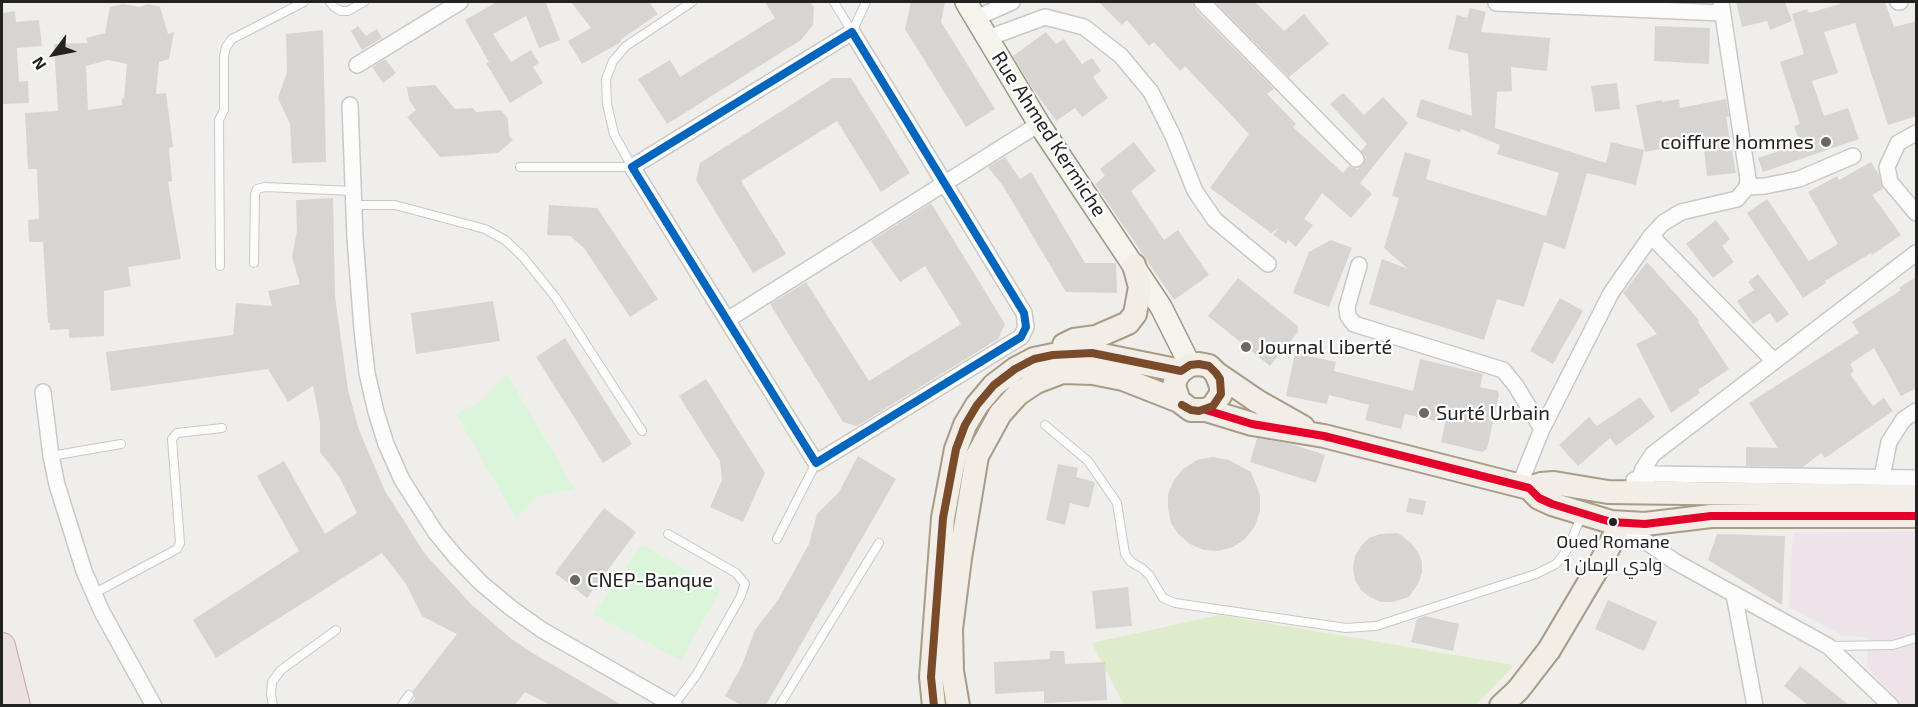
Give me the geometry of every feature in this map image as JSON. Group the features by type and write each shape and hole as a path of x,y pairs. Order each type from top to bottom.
{"highway":[{"path":"2,646 17,705"},
{"path":"2,659 17,705"}],"main road":[{"name":"Rue Ahmed Kermiche","path":"971,10 1039,124 1161,307 1185,368"},
{"path":"1053,355 1074,340 1096,337 1128,323 1135,314 1140,287 1134,265"},
{"path":"934,705 931,677 934,618 943,518 956,448 965,425 977,405 994,385 1016,369 1034,359 1053,355 1092,353 1185,368 1199,364 1209,366 1271,410 1324,436"},
{"path":"1179,401 1174,386 1176,378 1185,368"},
{"path":"957,705 952,671 951,628 965,521 977,456 1000,414 1018,394 1036,382 1062,372 1093,373 1123,380 1179,401 1191,410 1206,410 1252,424 1324,436 1524,487 1546,501 1583,514 1621,523 1645,524 1710,516 1917,516"},
{"path":"1206,410 1213,406 1221,394 1220,379 1216,373"},
{"path":"1524,487 1554,483 1595,491 1621,492 1917,496"},
{"path":"1501,705 1518,690 1549,650 1621,523"}],"street":[{"path":"357,65 460,2"},
{"path":"971,10 1012,2"},
{"path":"1202,2 1356,159"},
{"path":"1496,3 1721,7 1748,179 1747,187 1737,199 1682,212 1664,223 1651,236 1611,293 1542,429 1524,487"},
{"path":"988,38 1045,17 1084,27 1121,56 1151,92 1173,136 1194,191 1215,220 1268,264"},
{"path":"852,32 1024,313 1026,327 1021,337 816,463 632,167 852,32"},
{"path":"350,105 362,329 367,374 386,444 407,488 436,533 456,557 481,583 511,608 542,630 674,705"},
{"path":"727,320 1039,124"},
{"path":"1917,133 1898,143 1887,167 1890,182 1917,213"},
{"path":"1747,187 1799,180 1853,156"},
{"path":"1651,236 1774,361"},
{"path":"1640,477 1642,469 1653,454 1917,254"},
{"path":"1359,265 1347,307 1348,316 1354,324 1503,370 1516,386 1542,429"},
{"path":"43,392 57,485 93,594 154,705"},
{"path":"1882,477 1889,442 1903,420 1917,411"},
{"path":"1621,492 1640,477 1654,474 1917,478"},
{"path":"1621,523 1674,561 1828,646 1891,705"},
{"path":"1734,594 1755,705"}],"lane":[{"path":"220,266 218,129 224,110 226,47 232,39 304,2"},
{"path":"330,2 341,11 348,11 364,2"},
{"path":"520,167 632,167 614,134 609,114 606,79 609,70 613,61 626,46 692,2"},
{"path":"834,2 852,32"},
{"path":"852,32 866,2"},
{"path":"254,263 255,194 257,189 265,187 395,205 485,229 505,240 556,298 642,431"},
{"path":"1046,425 1088,461 1117,503 1125,554 1131,562 1150,576 1163,598 1175,603 1346,628 1376,626 1536,574 1556,564 1567,550 1583,514"},
{"path":"93,594 177,549 180,543 172,439 177,433 222,428"},
{"path":"51,456 121,444"},
{"path":"777,539 816,463"},
{"path":"668,534 736,573 745,584 740,598 702,665 674,705"},
{"path":"779,705 879,543"},
{"path":"273,705 272,682 281,670 336,630"},
{"path":"1828,646 1893,645 1917,638"},
{"path":"401,705 409,695"}],"shaded area":[{"path":"1916,531 1916,705 1901,705 1867,667 1868,637 1843,636 1789,607 1793,533"}],"green space":[{"path":"507,374 575,489 538,496 516,518 456,414 483,400"},
{"path":"642,545 721,589 681,660 593,614"},
{"path":"1219,615 1514,665 1476,705 1124,705 1092,643"}],"building":[{"path":"497,2 548,2 546,3 560,40 539,48 526,16 493,34 511,62 531,50 539,63 533,67 543,83 510,103 486,63 489,62 465,20"},
{"path":"571,2 649,2 658,14 620,40 621,42 582,64 568,41 591,28"},
{"path":"765,2 810,2 814,7 813,25 801,40 667,124 638,79 670,60 680,77 775,18"},
{"path":"911,2 945,2 941,22 995,109 966,127 905,29"},
{"path":"1099,2 1193,2 1195,9 1274,89 1267,94 1296,124 1293,127 1343,173 1349,166 1358,169 1363,165 1366,157 1361,151 1367,144 1330,104 1343,93 1364,115 1383,97 1408,123 1360,183 1372,194 1351,218 1322,193 1304,219 1313,225 1296,247 1288,240 1286,244 1273,235 1279,228 1271,233 1210,188 1249,134 1185,66 1180,71 1154,42 1149,46 1127,20 1122,25"},
{"path":"1215,2 1255,2 1284,31 1304,14 1329,44 1289,77"},
{"path":"1736,2 1785,2 1792,21 1770,30 1767,21 1742,27"},
{"path":"1839,2 1885,2 1894,27 1917,21 1917,116 1888,125 1855,23 1824,32 1838,73 1812,81 1824,116 1848,108 1859,139 1763,172 1758,158 1800,144 1794,126 1800,124 1780,62 1804,54 1792,14 1807,9 1809,13 1840,4"},
{"path":"123,4 140,7 148,4 160,7 168,34 174,32 169,59 159,62 156,94 166,93 173,147 169,148 172,181 168,182 181,259 128,267 131,286 104,291 104,336 69,338 69,329 50,330 43,242 29,242 28,220 39,219 37,169 28,169 25,113 58,111 54,44 88,43 86,38 105,33 110,7","holes":["108,60 127,64 122,105 88,110 86,66"]},
{"path":"1470,8 1486,12 1481,32 1550,38 1547,71 1511,67 1512,91 1497,92 1495,128 1606,163 1611,142 1644,150 1636,185 1587,173 1565,249 1544,242 1524,307 1497,299 1484,340 1369,304 1382,259 1408,269 1384,248 1399,198 1392,196 1405,152 1431,160 1426,179 1546,216 1559,173 1497,154 1500,145 1461,129 1460,132 1416,117 1421,99 1472,116 1468,54 1448,49 1457,15 1467,18"},
{"path":"15,11 16,22 39,20 42,46 17,48 19,82 28,81 29,103 3,104 2,13"},
{"path":"358,26 366,36 377,29 382,38 362,50 351,31"},
{"path":"1655,26 1710,28 1709,64 1654,61"},
{"path":"323,30 326,162 292,163 290,124 278,98 287,72 286,34"},
{"path":"1046,32 1056,44 1064,39 1082,64 1092,58 1101,71 1093,77 1108,98 1082,117 1075,108 1056,121 1013,56"},
{"path":"385,59 396,73 383,83 372,67"},
{"path":"833,78 851,78 910,173 881,192 837,121 741,181 786,254 753,273 696,180 700,163"},
{"path":"1617,83 1620,109 1595,112 1591,86"},
{"path":"435,85 455,109 473,108 476,112 501,110 508,119 509,136 513,140 498,153 440,157 407,117 416,110 409,100 407,87"},
{"path":"1679,99 1680,108 1726,99 1729,116 1726,117 1736,173 1707,176 1703,140 1645,152 1636,105"},
{"path":"1134,142 1156,171 1131,191 1164,240 1178,230 1209,275 1174,300 1095,184 1105,176 1100,169"},
{"path":"1005,157 1020,179 1031,172 1085,263 1116,263 1117,293 1066,292 1003,186 988,167"},
{"path":"1871,162 1879,175 1883,189 1872,195 1901,235 1872,255 1871,253 1825,281 1826,283 1803,298 1747,213 1767,199 1809,261 1838,244 1808,192 1837,176 1839,180"},
{"path":"333,198 335,296 348,390 359,430 385,491 425,554 470,603 529,651 622,705 550,705 525,692 515,705 409,705 415,699 413,691 457,634 422,616 406,584 382,553 216,658 193,620 299,551 257,476 284,461 325,534 357,513 340,478 320,452 320,422 313,386 288,402 268,369 111,391 106,352 233,335 236,303 272,306 268,291 300,284 292,257 297,231 296,200"},
{"path":"931,203 1005,324 998,339 857,426 843,422 770,304 806,282 869,381 961,324 925,266 900,282 871,241"},
{"path":"549,205 597,208 658,299 630,317 584,248 570,236 547,235"},
{"path":"1716,220 1730,239 1722,246 1734,262 1713,278 1686,244"},
{"path":"1331,240 1352,248 1329,307 1293,293 1309,252"},
{"path":"1647,262 1699,320 1698,322 1729,369 1698,390 1700,393 1671,413 1636,344 1657,334 1623,293"},
{"path":"1758,274 1789,314 1777,323 1770,313 1753,324 1737,301 1754,290 1748,282"},
{"path":"1917,276 1917,388 1901,396 1874,348 1850,364 1854,371 1850,374 1873,406 1884,398 1893,411 1825,458 1821,453 1803,467 1746,466 1746,447 1778,448 1749,403 1859,333 1852,322 1901,290 1899,288"},
{"path":"1238,278 1298,326 1298,332 1270,366 1208,316"},
{"path":"1560,298 1583,311 1553,364 1530,351"},
{"path":"493,301 500,341 416,354 411,313"},
{"path":"565,338 632,444 603,463 536,357"},
{"path":"1295,353 1336,362 1334,371 1413,391 1420,359 1483,374 1480,387 1498,391 1499,395 1487,449 1482,452 1441,442 1445,423 1405,414 1401,429 1365,420 1369,405 1329,395 1327,404 1286,396"},
{"path":"706,379 765,473 743,522 710,507 722,480 720,461 679,396"},
{"path":"1640,397 1655,417 1616,446 1610,438 1578,466 1559,445 1589,417 1597,426"},
{"path":"1257,438 1291,444 1325,455 1316,483 1250,462"},
{"path":"858,456 896,479 766,705 741,705 725,696 742,665 755,630 778,600 809,544 817,514 839,492"},
{"path":"1213,457 1229,460 1251,472 1260,495 1260,511 1255,526 1245,539 1233,547 1218,551 1204,550 1190,544 1179,535 1171,523 1168,508 1168,494 1174,480 1183,469 1197,460"},
{"path":"1058,464 1078,468 1076,477 1095,482 1089,508 1070,503 1065,525 1046,520"},
{"path":"1409,498 1426,501 1423,515 1406,512"},
{"path":"604,508 636,532 587,598 555,573"},
{"path":"1398,533 1418,552 1422,562 1422,573 1409,597 1392,602 1381,602 1361,590 1355,580 1353,568 1355,556 1369,538 1380,534"},
{"path":"1717,534 1785,536 1782,605 1708,560"},
{"path":"1128,587 1132,626 1096,629 1092,591"},
{"path":"1608,600 1657,622 1644,651 1595,629"},
{"path":"1425,616 1459,624 1453,651 1411,642 1417,619"},
{"path":"1050,651 1064,651 1065,664 1105,662 1107,700 1044,703 1044,691 995,694 994,662 1050,659"},
{"path":"1800,666 1849,705 1808,705 1784,686"}],"transit line":[{"path":"852,32 1024,313 1026,327 1021,337 816,463 632,167 852,32"},
{"path":"934,706 931,677 943,518 956,449 965,425 977,405 994,385 1015,369 1034,359 1053,355 1092,353 1181,371 1190,365 1209,366 1220,379 1221,394 1213,406 1199,411 1182,405"},
{"path":"1206,410 1252,424 1324,436 1529,488 1539,498 1552,504 1611,522 1645,524 1711,516 1916,516"}],"place":[{"name":"coiffure hommes","path":"1826,142"},
{"name":"Journal Liberté","path":"1246,347"},
{"name":"Surté Urbain","path":"1424,413"},
{"name":"Oued Romane 1 وادي الرمان","path":"1613,522"},
{"name":"CNEP-Banque","path":"575,580"}]}
